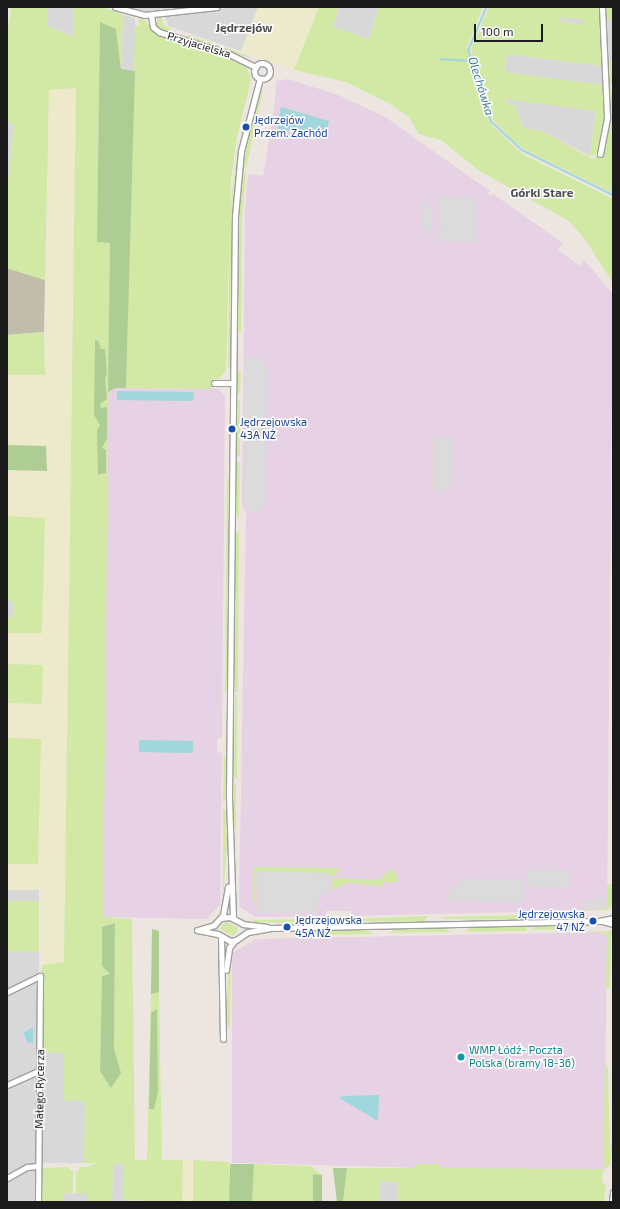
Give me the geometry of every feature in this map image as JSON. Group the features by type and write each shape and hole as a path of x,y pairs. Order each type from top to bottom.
{"street":[{"path":"115,7 137,14 150,15 217,7"},
{"path":"600,154 607,117 602,7"},
{"name":"Przyjacielska","path":"150,15 153,27 159,32 229,54 256,67"},
{"path":"263,64 270,69 268,77 260,78 255,74 256,67 263,64"},
{"path":"233,918 230,873 233,383 236,195 241,151 260,78"},
{"path":"214,383 233,383"},
{"path":"230,873 221,918 216,923 197,930 220,935 234,941"},
{"path":"221,918 233,918 239,922 270,928"},
{"path":"223,987 229,948 234,941 248,932 270,928 599,921 613,918"},
{"path":"599,921 613,924"},
{"path":"239,922 241,936"},
{"path":"216,923 220,935 223,987 223,1039"},
{"name":"Małego Rycerza","path":"7,992 40,976 38,1202"},
{"path":"7,1085 40,1070"},
{"path":"7,1178 27,1167 38,1166"},
{"path":"612,1202 613,1192"}],"shaded area":[{"path":"48,7 74,7 74,37 48,26"},
{"path":"125,7 184,7 148,11"},
{"path":"235,7 258,7 241,51 168,26 165,16"},
{"path":"258,7 319,7 294,70 241,51"},
{"path":"339,7 379,7 369,39 332,27"},
{"path":"123,15 135,18 135,71 121,70"},
{"path":"560,16 585,20 584,25 560,21"},
{"path":"613,19 613,59 607,60 604,20"},
{"path":"507,54 603,66 604,85 505,73"},
{"path":"288,79 338,95 385,117 490,191 488,194 491,196 493,194 563,243 558,250 580,266 584,260 613,294 607,907 601,910 351,916 351,911 326,911 326,916 255,917 239,906 246,512 242,507 245,213 248,174 263,176 275,102 276,81"},
{"path":"76,87 64,962 42,965 42,890 7,890 7,864 38,864 41,739 7,738 7,703 42,704 43,665 7,664 7,633 42,633 45,518 7,516 7,470 47,471 46,447 7,445 7,375 45,374 49,89"},
{"path":"505,98 596,111 590,156 542,131 523,128 514,104 507,104"},
{"path":"7,122 14,124 7,191"},
{"path":"439,196 476,197 475,242 438,241 442,227 438,226"},
{"path":"423,199 432,209 432,236 421,225"},
{"path":"7,268 45,280 44,332 7,335"},
{"path":"246,358 260,358 267,365 266,503 258,512 249,512 249,509 245,507"},
{"path":"116,388 219,389 225,396 222,737 217,739 217,752 222,753 220,905 206,919 103,917 108,392"},
{"path":"434,437 453,437 452,488 446,488 446,492 433,492"},
{"path":"7,601 14,601 13,617 7,617"},
{"path":"528,870 570,870 570,888 528,887"},
{"path":"256,871 330,873 330,893 320,894 317,913 258,913"},
{"path":"461,879 523,880 523,902 449,901 450,887 460,887"},
{"path":"7,890 39,890 39,901 7,901"},
{"path":"603,894 605,894 605,906 583,908 583,901 597,901"},
{"path":"601,932 607,937 604,1169 439,1168 439,1164 416,1164 416,1168 232,1163 232,953 256,939"},
{"path":"7,951 39,952 38,1075 44,1074 44,1052 63,1053 63,1100 85,1101 84,1163 35,1163 35,1202 7,1202"},
{"path":"183,1160 193,1160 193,1202 182,1202"},
{"path":"113,1164 124,1164 124,1200 134,1202 112,1202"},
{"path":"380,1181 398,1182 398,1202 379,1202"},
{"path":"63,1193 88,1194 88,1202 63,1202"}],"green space":[{"path":"11,7 48,7 48,26 73,37 74,7 102,7 123,15 121,69 116,29 100,22 97,242 110,243 103,917 132,919 135,1160 147,1160 151,994 159,992 162,1160 183,1160 182,1202 123,1200 124,1164 113,1164 112,1202 88,1202 88,1194 76,1194 76,1171 79,1171 79,1167 88,1167 96,1163 84,1163 85,1101 63,1100 63,1053 42,1052 42,965 64,962 76,88 49,90 45,280 7,268 7,191 14,124 7,122 7,32","holes":["115,923 114,1049 120,1073 100,1070 102,975 110,974 108,970"]},
{"path":"319,7 339,7 333,27 369,39 379,7 483,7 467,48 486,115 493,126 522,154 613,199 613,283 586,241 569,221 478,170 441,140 419,134 409,117 388,103 346,82 294,70"},
{"path":"489,7 600,7 603,66 507,54 505,72 604,85 606,113 597,155 590,156 596,111 505,99 507,104 514,104 523,128 542,131 593,159 600,154 607,135 608,90 613,89 613,193 525,150 513,141 494,121 489,113 471,49","holes":["561,17 584,20 584,25 560,21"]},
{"path":"603,7 613,7 613,19 604,20"},
{"path":"161,17 164,25 171,29 170,31 163,31 156,26 157,19"},
{"path":"139,18 146,21 153,31 163,36 237,60 246,65 251,80 237,137 231,180 226,371 219,379 213,379 212,389 126,388 135,25 139,26"},
{"path":"100,22 116,29 121,69 135,71 126,388 116,388 108,392 110,243 97,242"},
{"path":"188,35 249,56 250,58 185,37"},
{"path":"613,59 613,85 609,83 607,60"},
{"path":"261,88 263,91 246,169 243,168 251,120"},
{"path":"239,138 232,218 230,368 228,367 230,211"},
{"path":"243,172 246,172 242,217 241,332 238,332 236,316 237,220"},
{"path":"44,332 45,375 7,375 7,335"},
{"path":"98,340 101,349 105,349 107,399 100,404 101,408 107,407 107,438 102,448 106,450 106,473 98,475 97,430 100,425 94,415 95,341"},
{"path":"236,371 241,371 240,392 238,395 235,395"},
{"path":"236,400 240,400 240,456 235,454"},
{"path":"7,445 46,446 47,471 7,470"},
{"path":"240,462 239,517 235,512 235,465"},
{"path":"227,476 229,480 227,693 225,693"},
{"path":"7,516 45,518 42,633 7,633 7,617 13,617 14,602 7,601"},
{"path":"239,530 238,692 235,692 234,538"},
{"path":"7,664 43,665 42,704 7,703"},
{"path":"235,695 237,695 237,779 234,776"},
{"path":"7,738 41,739 38,864 7,864"},
{"path":"224,753 226,760 226,799 223,803"},
{"path":"236,783 236,829 234,829 233,787"},
{"path":"223,808 226,811 227,841 223,903"},
{"path":"253,867 341,869 333,877 330,874 256,871 256,904 253,901"},
{"path":"390,869 396,873 398,882 384,882 383,886 348,883 332,890 332,878 379,880"},
{"path":"607,884 612,884 613,907 607,910 546,911 601,909 607,907"},
{"path":"7,901 39,901 39,952 7,951"},
{"path":"531,915 524,920 446,919 439,917"},
{"path":"429,916 423,922 354,921 347,919"},
{"path":"333,919 323,924 252,922 254,920"},
{"path":"227,922 238,928 237,932 233,936 220,929 222,924"},
{"path":"115,923 114,1049 121,1073 111,1088 100,1071 102,976 110,974 102,966 102,927"},
{"path":"524,925 528,931 464,932 471,927"},
{"path":"538,925 583,928 583,929 532,930"},
{"path":"442,927 451,932 389,933 397,928"},
{"path":"152,929 159,931 159,992 151,994"},
{"path":"303,930 366,930 374,934 293,935 293,932"},
{"path":"613,931 613,942 611,935 610,986 606,990 607,937 602,932 532,933"},
{"path":"231,956 230,1028 225,1021"},
{"path":"157,1009 158,1092 154,1109 149,1109 151,1013"},
{"path":"605,1060 608,1068 610,1152 613,1132 613,1146 610,1165 603,1170 602,1180 606,1187 604,1202 398,1202 398,1182 380,1181 379,1202 343,1202 347,1168 416,1168 416,1164 439,1164 439,1168 603,1169"},
{"path":"193,1160 229,1162 229,1202 193,1202"},
{"path":"230,1164 254,1164 252,1202 229,1202"},
{"path":"254,1164 311,1166 322,1175 313,1174 313,1202 252,1202"},
{"path":"69,1167 69,1170 73,1171 73,1193 63,1193 63,1202 41,1202 40,1168"},
{"path":"333,1168 347,1168 343,1202 337,1202"},
{"path":"313,1174 322,1175 322,1202 313,1202"}],"water":[{"path":"281,107 329,121 327,130 277,130"},
{"path":"117,391 194,392 193,401 117,400"},
{"path":"139,740 193,741 193,753 139,752"},
{"path":"33,1027 33,1042 28,1043 23,1033"},
{"path":"379,1095 378,1121 339,1098 343,1096"}],"waterway":[{"name":"Olechówka","path":"487,7 469,50 487,112 492,122 522,150 613,195"},
{"path":"441,59 473,61"}],"place":[{"name":"Jędrzejów Przem. Zachód","path":"246,127"},
{"name":"Jędrzejowska 43A NŻ","path":"232,429"},
{"name":"Jędrzejowska 47 NŻ","path":"593,921"},
{"name":"Jędrzejowska 45A NŻ","path":"287,927"},
{"name":"WMP Łódź- Poczta Polska (bramy 18-36)","path":"461,1057"}],"district":[{"name":"Jędrzejów","path":"244,28"},
{"name":"Górki Stare","path":"542,193"}]}
